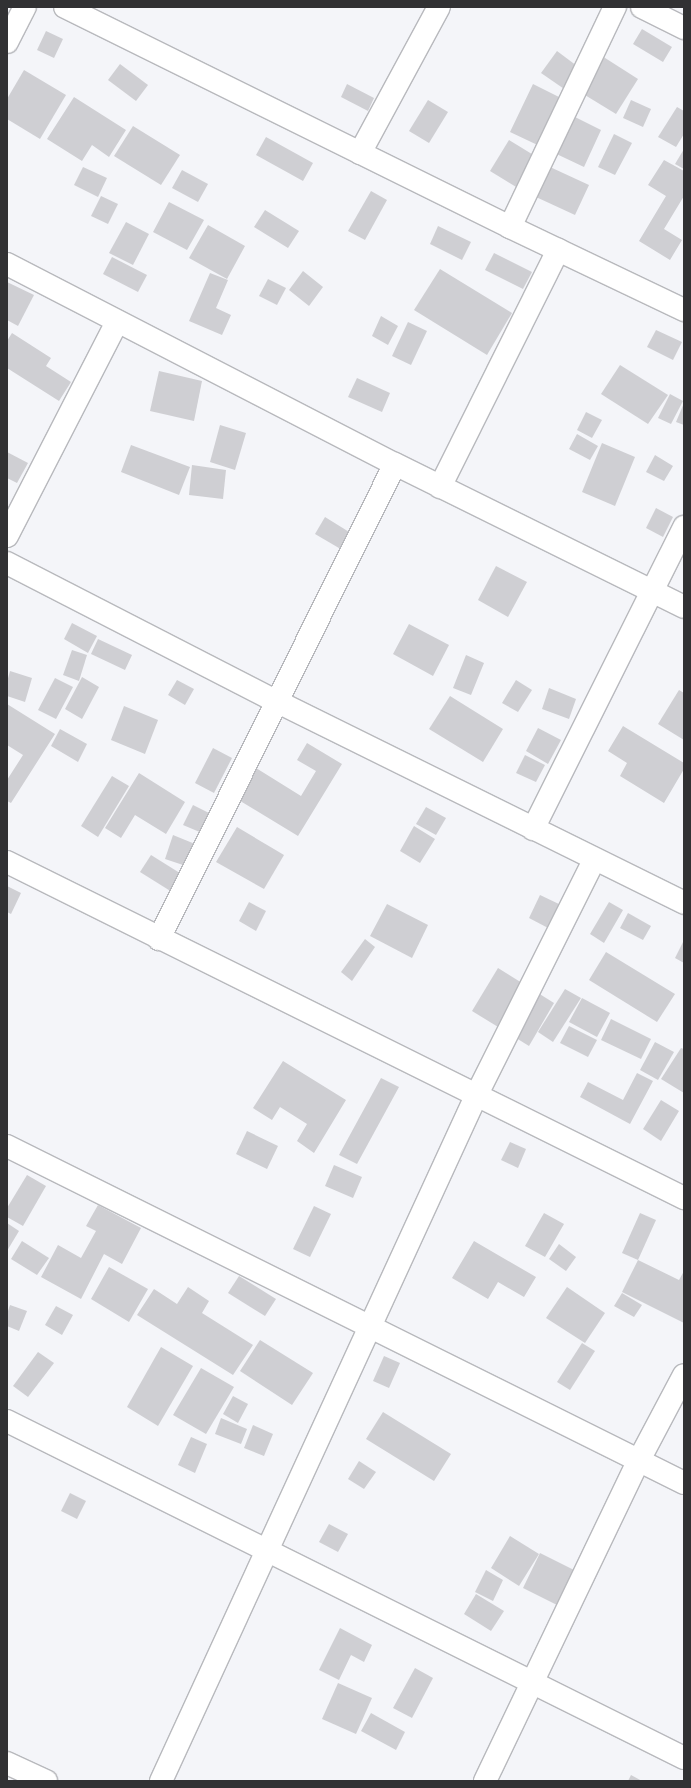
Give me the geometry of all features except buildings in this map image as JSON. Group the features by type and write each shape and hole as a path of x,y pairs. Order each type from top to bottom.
{"street":[{"path":"7,42 25,7"},
{"path":"65,7 510,227 684,310"},
{"path":"360,153 439,7"},
{"path":"510,227 614,7"},
{"path":"642,7 684,28"},
{"path":"440,487 558,250"},
{"path":"7,264 440,487 684,607"},
{"path":"7,536 117,322"},
{"path":"159,938 278,702 395,464"},
{"path":"533,829 653,592 684,527"},
{"path":"7,563 278,702 594,860 684,903"},
{"path":"161,1781 476,1096 594,860"},
{"path":"7,862 684,1198"},
{"path":"7,1146 684,1483"},
{"path":"485,1781 640,1460 684,1375"},
{"path":"7,1421 684,1758"},
{"path":"7,1762 46,1781"}]}
